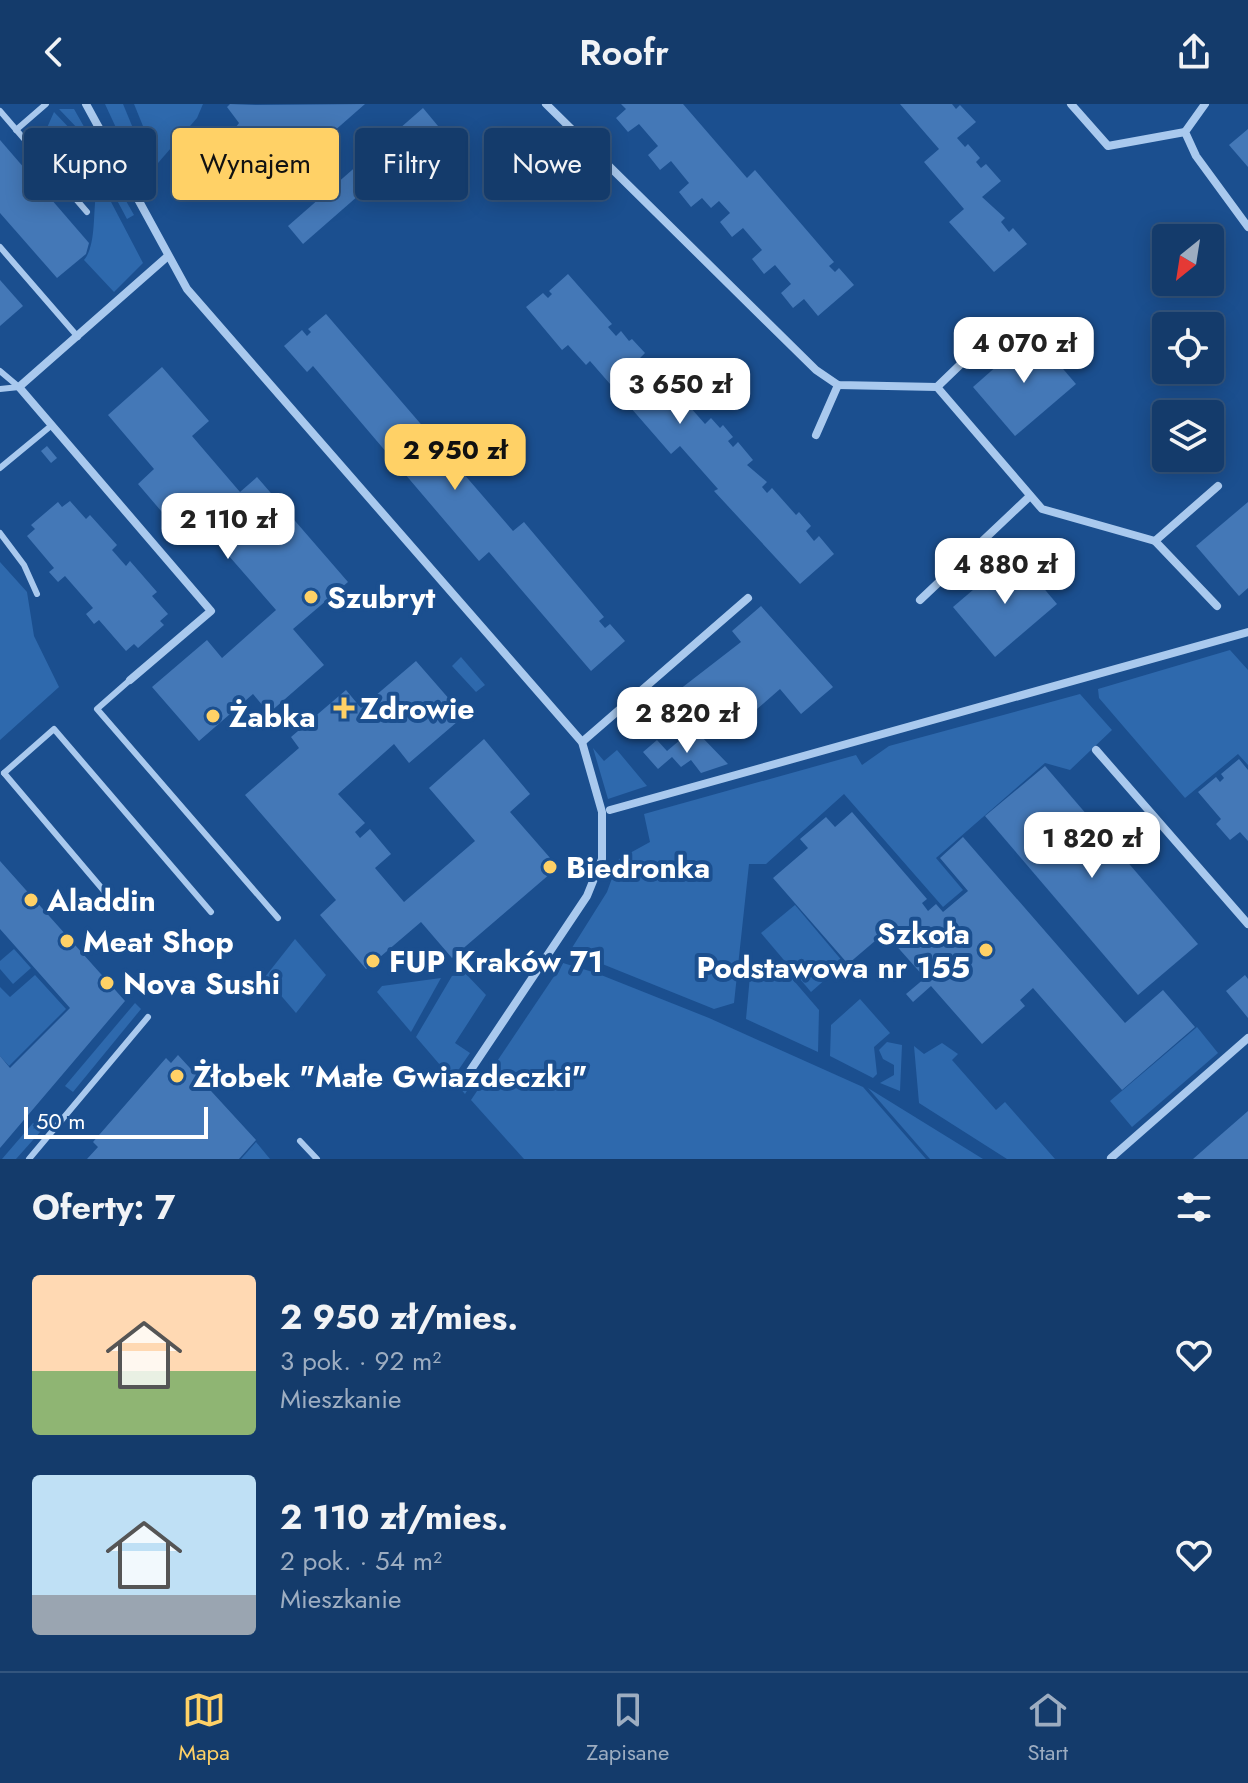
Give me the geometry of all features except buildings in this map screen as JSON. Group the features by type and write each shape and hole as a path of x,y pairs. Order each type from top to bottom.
{"street":[{"path":"86,104 168,256 197,301 582,742 602,812 602,859 587,896 464,1080"},
{"path":"546,104 816,370 838,385 937,387 991,335"},
{"path":"1071,104 1108,146 1185,132 1205,104"},
{"path":"1185,132 1196,156 1248,227"},
{"path":"130,680 211,611 19,387 168,256"},
{"path":"816,435 838,385"},
{"path":"937,387 1042,509 1155,541 1217,606"},
{"path":"1155,541 1218,486"},
{"path":"920,600 1030,496"},
{"path":"582,742 748,598"},
{"path":"610,810 1248,632"},
{"path":"1096,750 1248,924"},
{"path":"1111,1158 1248,1038"}],"lane":[{"path":"16,130 46,104"},
{"path":"0,111 87,212"},
{"path":"0,247 78,337"},
{"path":"0,371 19,387"},
{"path":"0,389 19,387"},
{"path":"0,468 52,425"},
{"path":"0,533 24,565 37,594"},
{"path":"130,680 97,709 278,918"},
{"path":"121,911 2,773 54,729 211,912"},
{"path":"29,1159 148,1017"},
{"path":"300,1141 317,1159"}],"shaded area":[{"path":"105,104 123,104 133,128 116,128"},
{"path":"134,104 203,104 188,128 172,128 172,147 158,163 156,128 144,128"},
{"path":"59,109 74,109 85,128 77,128"},
{"path":"54,112 69,128 47,128"},
{"path":"95,200 110,200 143,263 114,292 84,260 92,238"},
{"path":"117,200 126,200 134,215 127,219"},
{"path":"0,562 27,592 34,636 59,687 0,740"},
{"path":"1230,650 1248,670 1248,765 1238,754 1185,798 1099,698 1098,689"},
{"path":"461,657 485,685 476,692 452,666"},
{"path":"1080,694 1112,730 1070,770 1045,763 936,858 963,890 943,907 844,794 766,864 749,864 734,1003 714,1009 570,951 607,892 619,859 650,842 644,814 856,755 862,765 889,746"},
{"path":"593,748 604,761 617,750 647,786 608,799"},
{"path":"795,905 844,963 811,992 761,933"},
{"path":"295,939 326,975 296,1013 265,977"},
{"path":"14,949 31,968 13,984 0,969 0,961"},
{"path":"755,962 788,974 819,1010 818,1052 746,1019 751,965"},
{"path":"563,963 709,1018 863,1087 926,1159 524,1159 471,1100"},
{"path":"466,974 486,995 455,1043 470,1053 455,1075 470,1086 465,1094 416,1037 452,976"},
{"path":"35,975 66,1009 9,1066 0,1056 0,987 10,997"},
{"path":"441,978 411,1032 377,992 382,986"},
{"path":"860,999 890,1033 874,1047 877,1074 873,1078 830,1056 831,1025"},
{"path":"135,1003 141,1009 73,1092 65,1086"},
{"path":"1197,1027 1218,1053 1132,1127 1110,1101"},
{"path":"887,1042 902,1045 900,1091 880,1083 894,1075 894,1065 883,1059 879,1050"},
{"path":"942,1043 958,1054 952,1060 996,1110 1005,1102 1055,1159 1007,1159 919,1103 914,1046 924,1054"},
{"path":"868,1088 983,1159 930,1159"},
{"path":"33,1123 41,1131 16,1159 2,1159"},
{"path":"256,1142 270,1159 241,1159"}],"place":[{"name":"Szubryt","path":"311,597"},
{"name":"Zdrowie","path":"344,708"},
{"name":"Żabka","path":"213,716"},
{"name":"Biedronka","path":"550,867"},
{"name":"Aladdin","path":"31,900"},
{"name":"Meat Shop","path":"67,941"},
{"name":"Szkoła Podstawowa nr 155","path":"986,950"},
{"name":"FUP Kraków 71","path":"373,961"},
{"name":"Nova Sushi","path":"107,983"},
{"name":"Żłobek \"Małe Gwiazdeczki\"","path":"177,1076"}]}
